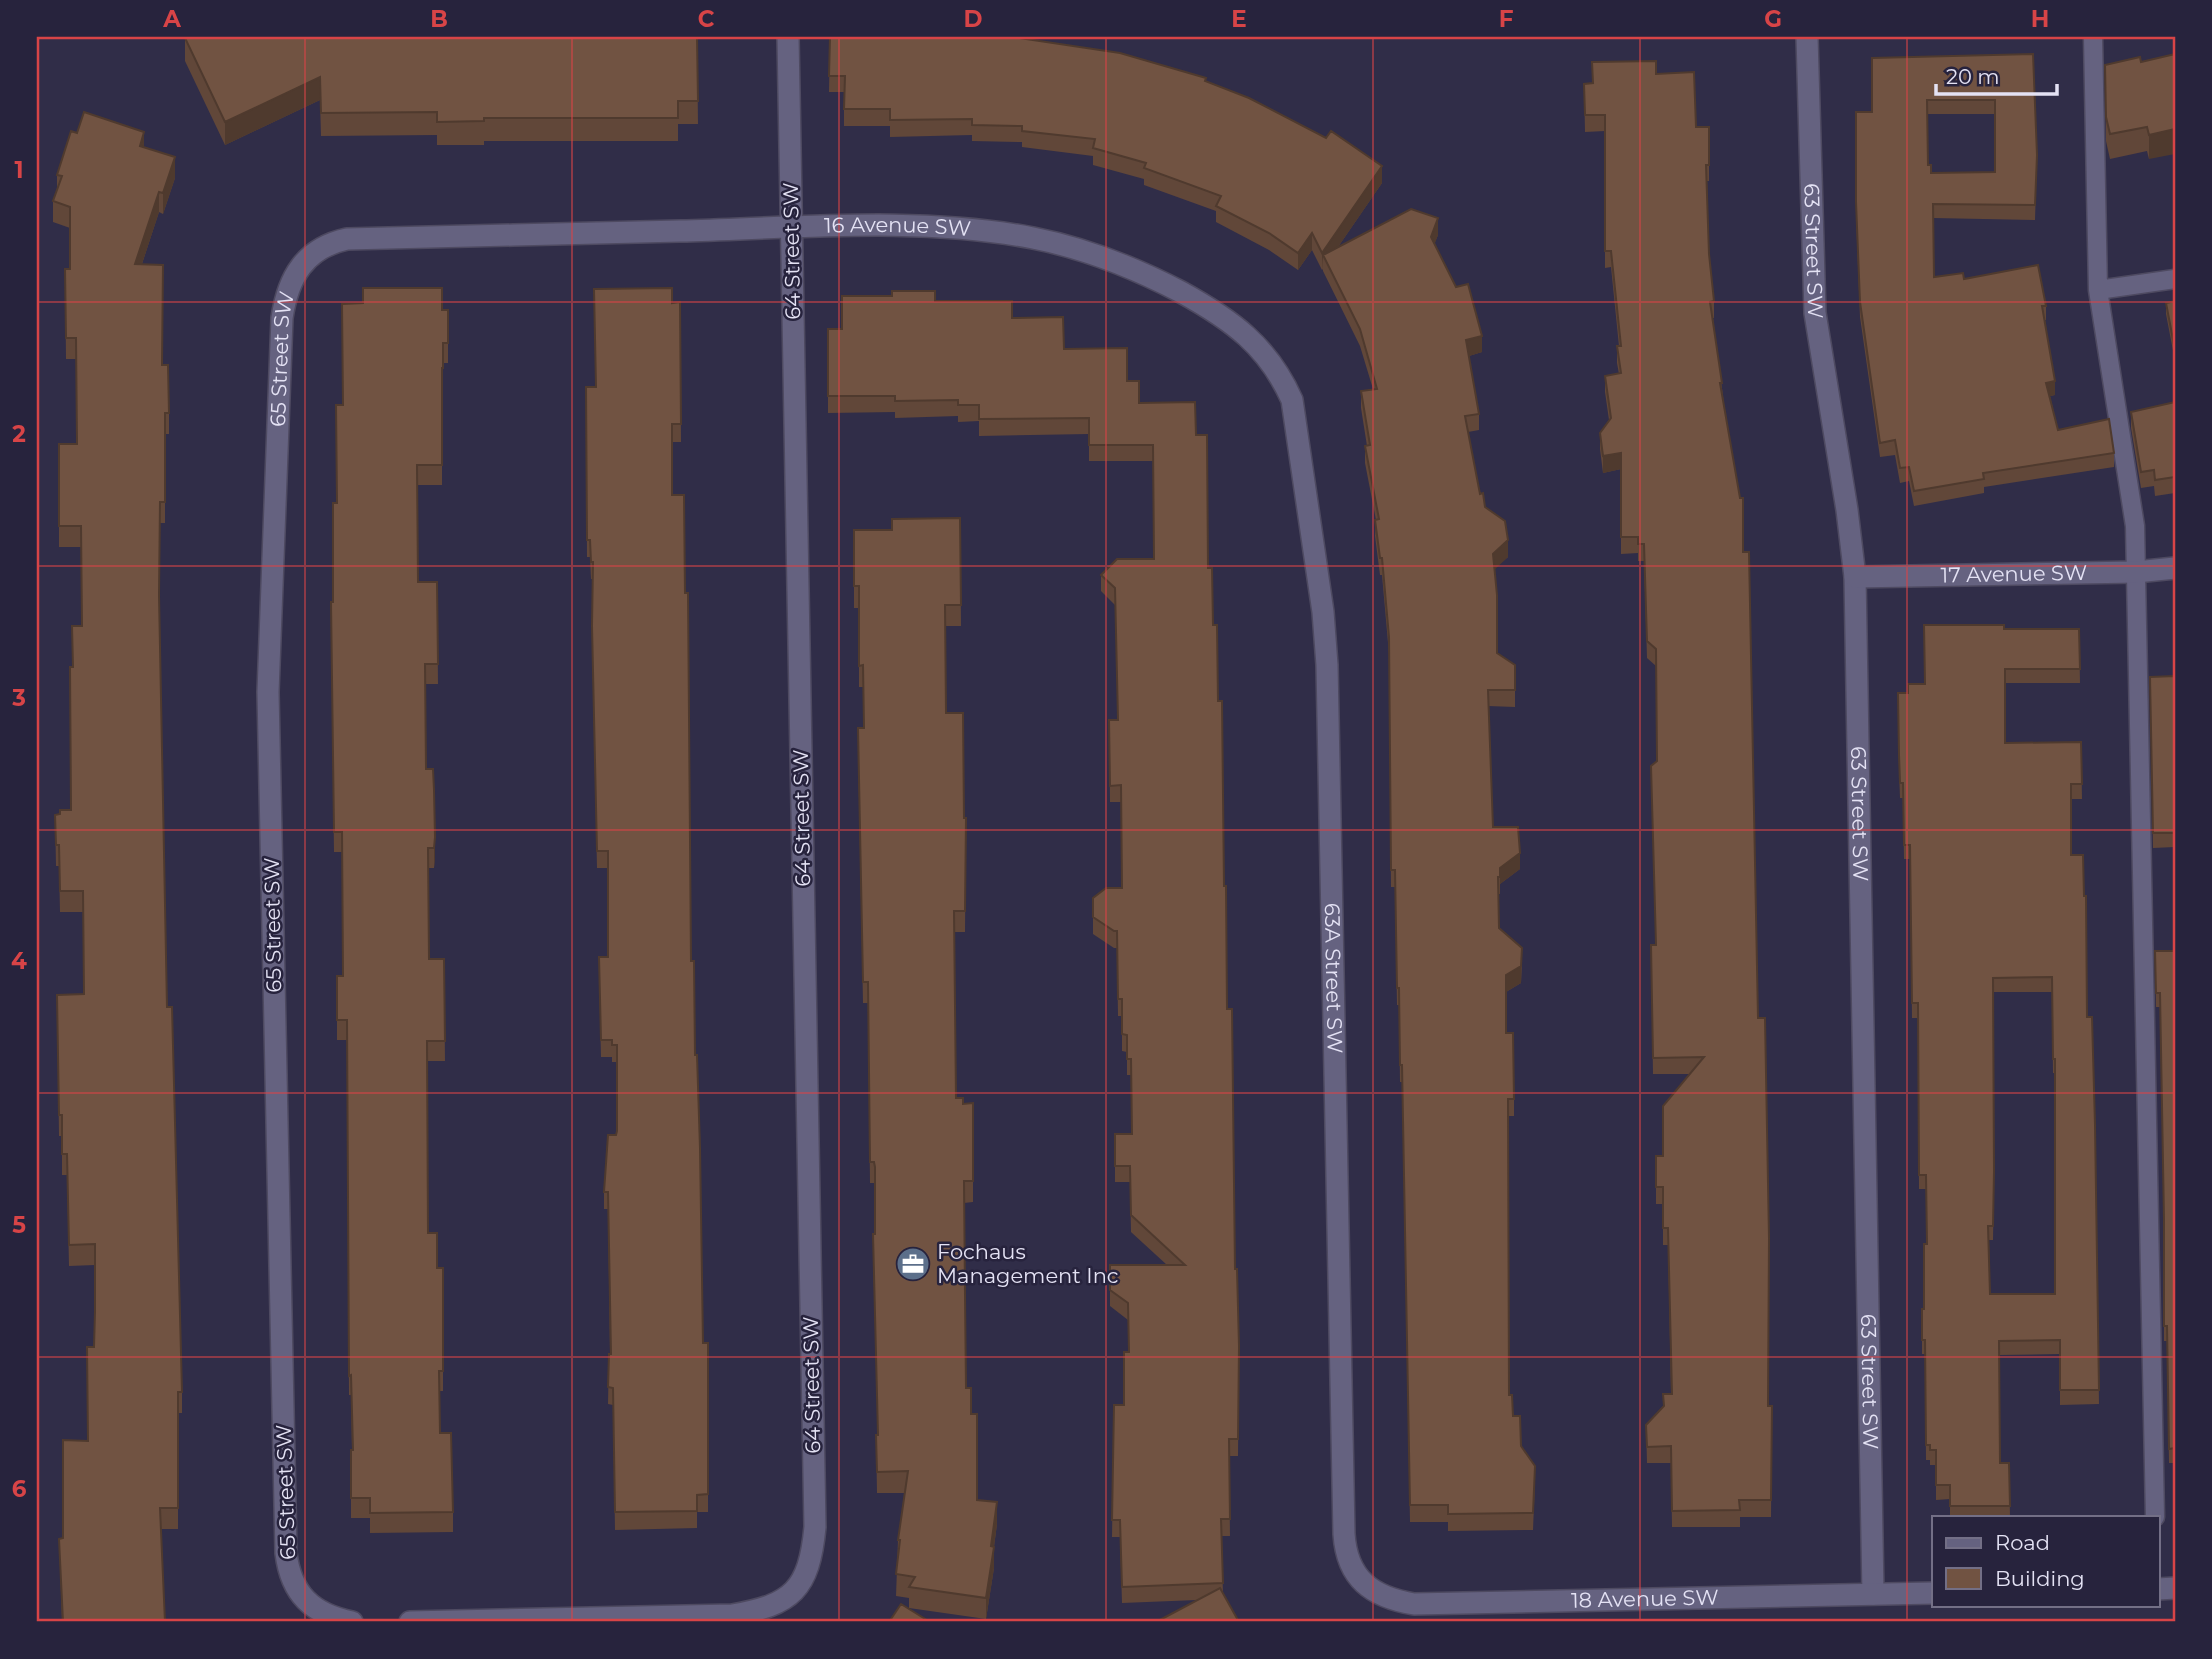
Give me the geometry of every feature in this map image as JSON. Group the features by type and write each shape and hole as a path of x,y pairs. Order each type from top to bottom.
{"street":[{"name":"64 Street SW","path":"410,1622 732,1615 774,1605 792,1594 810,1565 815,1527 788,37"},
{"name":"63 Street SW","path":"1807,37 1815,313 1847,510 1855,577 1873,1594"},
{"name":"16 Avenue SW","path":"310,256 321,247 347,239 925,225 1033,238 1088,252 1155,278 1205,305 1244,333 1265,353 1280,374"},
{"name":"65 Street SW","path":"310,256 291,282 282,318 268,692 286,1553 288,1570 295,1587 304,1598 317,1610 352,1622"},
{"name":"63A Street SW","path":"1280,374 1292,400 1297,421 1323,612 1329,722 1344,1534 1345,1553 1350,1567 1362,1582"},
{"name":"17 Avenue SW","path":"1855,577 2136,572 2175,568"},
{"name":"18 Avenue SW","path":"1362,1582 1392,1600 1414,1604 1932,1593"}],"lane":[{"path":"2093,37 2098,290 2135,526 2155,1516"},
{"path":"2098,290 2175,279"}],"building":[{"path":"697,37 698,101 678,101 678,118 484,118 484,121 437,122 437,112 321,113 320,77 225,122 185,38"},
{"path":"830,37 1013,37 1120,53 1206,78 1205,81 1249,98 1326,138 1331,131 1382,166 1322,253 1312,233 1298,253 1269,233 1216,206 1221,196 1144,168 1146,163 1093,148 1095,139 1022,131 1022,126 972,125 972,119 890,120 890,109 844,109 845,76 829,76"},
{"path":"2033,54 2037,155 2035,205 1933,204 1934,277 1963,273 1964,279 2038,265 2055,381 2046,383 2058,430 2109,419 2114,453 1983,473 1984,479 1914,491 1909,467 1900,468 1895,440 1880,443 1860,302 1856,202 1856,112 1872,112 1872,58","holes":["1927,100 1995,100 1995,172 1931,173 1931,165 1928,165"]},
{"path":"2175,54 2175,129 2149,135 2147,127 2110,134 2106,117 2105,65 2140,57 2141,62"},
{"path":"1656,61 1656,74 1694,72 1696,127 1709,127 1709,165 1706,165 1709,254 1714,301 1710,302 1720,383 1740,498 1743,498 1743,552 1749,552 1758,1018 1765,1018 1769,1238 1768,1406 1772,1406 1771,1500 1739,1500 1740,1510 1672,1511 1671,1446 1647,1447 1646,1425 1664,1406 1663,1394 1672,1394 1668,1228 1663,1228 1663,1187 1656,1187 1656,1156 1663,1156 1663,1106 1704,1057 1653,1058 1651,945 1656,945 1651,766 1657,761 1656,649 1647,641 1644,544 1638,544 1638,537 1621,537 1621,453 1603,456 1600,433 1611,418 1605,376 1621,373 1617,346 1621,346 1611,251 1605,251 1605,115 1585,115 1584,84 1593,83 1592,62"},
{"path":"84,112 144,132 140,146 175,157 163,193 159,192 135,264 163,265 162,365 168,365 169,413 165,413 165,502 160,502 159,595 167,1007 172,1007 182,1392 178,1392 178,1508 160,1508 165,1622 63,1622 59,1539 63,1538 63,1440 88,1441 87,1347 94,1347 95,1244 69,1245 67,1154 62,1154 62,1115 59,1115 57,995 84,994 83,891 60,891 55,815 60,814 60,810 71,810 72,626 82,626 81,526 59,526 59,444 77,444 76,338 66,338 65,269 70,269 70,207 53,201 62,176 57,175 71,131 77,133"},
{"path":"1411,209 1438,218 1431,237 1456,287 1468,284 1482,336 1466,340 1479,414 1465,416 1480,494 1483,493 1485,507 1505,521 1508,540 1493,554 1497,595 1497,653 1515,665 1515,690 1488,690 1493,827 1518,827 1520,853 1500,868 1499,928 1522,948 1521,966 1506,975 1506,1033 1513,1033 1514,1099 1508,1099 1509,1395 1512,1395 1513,1416 1520,1416 1521,1446 1535,1466 1533,1513 1448,1514 1448,1505 1410,1505 1402,1065 1397,988 1395,870 1391,870 1389,637 1382,558 1375,520 1379,519 1365,446 1370,445 1361,391 1377,389 1360,329 1323,255"},
{"path":"363,288 442,288 442,310 448,310 448,343 443,343 442,368 442,465 417,465 418,582 437,582 438,664 425,664 426,769 433,769 435,837 434,848 428,848 429,959 444,959 445,1041 427,1041 428,1233 437,1233 437,1268 443,1268 443,1371 439,1371 440,1433 451,1433 453,1512 370,1513 370,1498 351,1498 353,1450 351,1375 349,1376 347,1020 337,1020 337,976 343,976 342,832 334,832 331,602 333,503 337,503 336,405 343,405 342,304 363,303"},
{"path":"672,288 672,303 680,302 681,424 672,424 672,495 684,495 685,593 688,593 691,961 694,961 700,1148 703,1343 708,1343 708,1494 697,1495 697,1511 615,1512 613,1388 608,1387 611,1354 608,1192 604,1192 608,1135 616,1135 617,1131 617,1045 612,1045 612,1040 601,1040 599,957 608,957 608,851 597,851 593,562 590,540 587,540 586,387 596,387 594,289"},
{"path":"892,291 935,291 935,301 1012,301 1012,318 1063,317 1064,349 1127,348 1127,381 1139,381 1139,403 1195,402 1196,435 1207,435 1208,568 1212,568 1213,625 1217,625 1218,701 1222,701 1227,1009 1232,1009 1235,1269 1239,1346 1238,1439 1229,1439 1230,1519 1221,1519 1223,1583 1122,1587 1120,1520 1112,1520 1114,1405 1124,1405 1124,1352 1129,1352 1128,1303 1110,1290 1110,1265 1185,1265 1131,1215 1130,1166 1115,1166 1115,1134 1132,1134 1131,1059 1127,1059 1127,1035 1122,1034 1122,999 1118,999 1117,931 1093,917 1093,898 1106,888 1122,888 1121,785 1110,786 1109,720 1118,720 1115,588 1101,575 1117,559 1154,559 1153,445 1089,445 1089,418 979,419 979,405 958,405 958,400 895,401 895,396 828,396 828,329 842,329 842,296 892,296"},
{"path":"2175,301 2175,350 2166,303"},
{"path":"2175,402 2175,477 2155,480 2154,470 2141,472 2131,412"},
{"path":"960,518 961,605 945,605 946,713 963,713 965,911 954,911 956,1098 963,1098 963,1104 973,1103 973,1181 964,1181 965,1294 966,1388 971,1388 971,1414 977,1414 977,1500 997,1502 991,1546 994,1547 986,1598 909,1587 915,1577 896,1574 908,1471 877,1472 873,1234 875,1167 874,1162 870,1162 868,982 863,982 858,728 864,728 863,665 859,666 859,586 854,586 854,530 892,530 892,519"},
{"path":"1924,625 2079,629 2080,669 2005,669 2005,743 2081,742 2082,784 2071,784 2071,855 2083,855 2086,896 2087,1017 2092,1017 2095,1125 2099,1390 2060,1390 2060,1340 1999,1341 2000,1463 2009,1463 2010,1506 1950,1506 1950,1485 1936,1485 1936,1450 1930,1450 1930,1445 1926,1445 1922,1309 1924,1244 1927,1244 1926,1175 1919,1175 1918,1003 1912,1003 1910,845 1904,845 1898,693 1908,693 1908,684 1925,684","holes":["2052,977 2055,1294 1990,1294 1988,1226 1993,1226 1994,1171 1993,978"]},
{"path":"2175,676 2175,833 2153,833 2150,677"},
{"path":"2155,951 2175,951 2175,1448 2169,1449 2167,1326 2164,1326 2160,993 2156,993"},
{"path":"1220,1588 1239,1622 1156,1622"},
{"path":"901,1604 930,1622 889,1622"}],"place":[{"name":"Fochaus Management Inc","path":"913,1264"}]}
